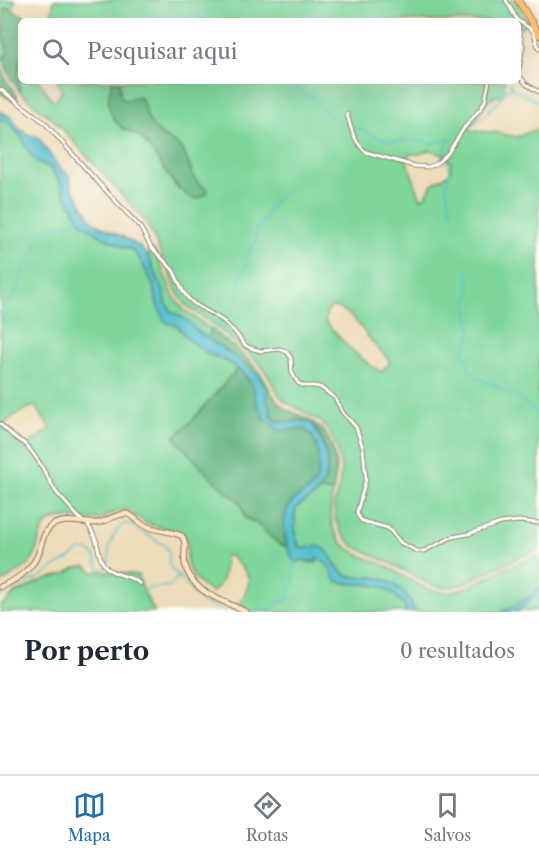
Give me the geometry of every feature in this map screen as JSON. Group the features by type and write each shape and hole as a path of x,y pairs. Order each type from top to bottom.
{"main road":[{"path":"518,0 536,33"},
{"path":"0,587 31,566 50,526 60,522 102,522 121,514 128,514 145,525 180,535 185,543 185,563 196,585 208,594 246,612"}],"street":[{"path":"506,0 515,18"},
{"path":"521,23 536,33 539,49"},
{"path":"521,39 523,46 521,57"},
{"path":"521,79 539,92"},
{"path":"347,114 353,136 366,152 414,166 428,167 442,159 481,108 488,84"},
{"path":"0,89 44,122 140,228 151,247 173,270 188,298 222,320 250,348 256,351 279,349 286,352 291,361 292,373 298,383 304,386 320,387 334,398 343,413 356,427 363,448 366,479 357,512 362,521 388,528 406,546 413,550 424,551 452,537 501,524 518,520 539,523"},
{"path":"0,424 32,452 59,496 86,523 96,540 105,567 131,577 140,584"}],"green space":[{"path":"0,0 15,0 13,10 7,7 1,12 0,25"},
{"path":"54,0 516,0 529,24 521,28 521,18 51,18"},
{"path":"7,7 24,18 18,18 17,77 21,93 10,78 3,59 8,53 3,21"},
{"path":"0,25 8,53 3,59 0,53"},
{"path":"0,64 6,80 18,97 14,101 0,93"},
{"path":"19,84 41,84 51,99 56,101 62,91 58,84 114,84 122,129 138,135 153,152 176,187 189,196 207,189 192,176 191,168 175,143 160,135 153,128 135,97 125,101 120,97 120,84 503,84 505,89 503,95 489,100 469,128 472,131 494,132 517,137 539,128 539,551 520,557 460,585 446,588 427,583 353,546 342,534 335,519 334,505 341,469 337,447 329,431 320,421 284,401 260,364 217,327 187,306 178,294 151,231 142,217 57,123 21,93","holes":["429,150 450,160 449,174 432,184 426,196 421,199 406,159 410,154 419,154","332,307 339,308 351,316 387,358 390,363 381,372 351,349 325,321 327,311"]},
{"path":"112,84 120,84 120,96 125,101 135,97 141,98 151,124 183,150 193,177 208,192 196,199 182,191 144,141 119,125 112,116 108,103"},
{"path":"0,120 7,121 23,139 31,155 49,167 61,183 64,193 81,222 102,237 134,251 153,285 158,307 171,324 176,325 189,340 209,354 238,368 190,423 175,436 178,442 207,473 236,498 241,504 245,518 257,524 279,544 287,547 295,562 302,560 312,563 317,562 316,558 320,559 329,567 336,581 379,586 386,589 402,603 406,612 250,612 240,606 248,587 248,577 230,556 225,556 221,581 219,586 211,592 199,583 190,571 187,561 188,544 183,535 148,524 125,510 95,520 66,518 50,522 43,530 31,562 0,583","holes":["35,406 51,429 27,445 5,429 5,424 19,413"]},
{"path":"154,250 174,297 184,310 212,330 207,338 193,328 188,321 171,311 167,305 148,256"},
{"path":"212,330 257,369 280,404 312,421 323,430 332,446 336,464 333,491 320,490 326,476 327,466 324,444 317,430 308,422 283,422 274,418 270,412 271,407 268,404 264,386 258,377 234,355 207,338"},
{"path":"238,368 253,386 264,418 280,431 303,429 313,438 316,446 319,463 317,478 311,488 292,502 286,514 284,528 287,547 279,544 257,524 245,517 241,504 236,498 207,473 175,436 190,423"},
{"path":"320,490 333,491 331,521 338,538 344,545 419,585 434,591 458,591 539,556 539,588 527,598 502,612 412,612 414,608 406,596 391,583 378,578 347,575 338,568 326,550 310,547 302,549 296,535 296,508"},
{"path":"86,566 92,572 138,575 145,595 155,612 0,612 0,604 3,605 14,594 43,580"},
{"path":"539,595 539,610 515,612"}],"water":[{"path":"0,111 13,118 19,129 40,140 57,165 69,176 72,187 91,219 139,246 148,256 171,311 188,321 198,332 241,361 257,375 265,386 273,419 285,422 306,421 312,424 326,453 327,469 319,491 296,508 295,528 299,547 303,549 313,546 322,548 347,575 378,578 397,586 414,609 412,612 406,612 405,607 393,594 379,586 336,581 329,567 320,559 316,558 317,562 302,560 295,562 293,560 288,548 284,522 292,502 311,488 317,478 319,463 313,438 303,429 280,431 264,417 256,403 253,386 243,373 230,363 209,354 189,340 176,325 164,320 158,307 153,285 134,251 102,237 81,222 53,171 33,158 23,139 7,121 0,120"},
{"path":"539,588 539,595 515,612 502,612 527,598"}],"waterway":[{"path":"187,0 188,5 199,18"},
{"path":"499,0 508,18"},
{"path":"288,84 314,97 328,113 345,125 386,140 418,140 431,144 455,138"},
{"path":"510,84 513,89 539,102"},
{"path":"465,130 485,116 499,101 504,91 511,88"},
{"path":"448,140 444,151 450,169 446,187 451,211"},
{"path":"208,339 239,299 238,281 245,268 246,255 255,244 257,229 275,201 288,188"},
{"path":"0,324 6,315 7,302 16,294 24,268 39,241 39,232 70,224 80,216"},
{"path":"467,270 470,290 467,309 472,330 464,351 468,367 479,378 520,399 534,410 539,419"},
{"path":"0,598 9,591 44,575 80,550 92,553 99,569 106,568 114,535 127,523 166,546 169,551 170,567 200,600 207,605 222,608 225,612"},
{"path":"258,612 271,609 290,597 290,589 294,581 295,560"},
{"path":"143,592 150,588 170,586 178,577"}]}
